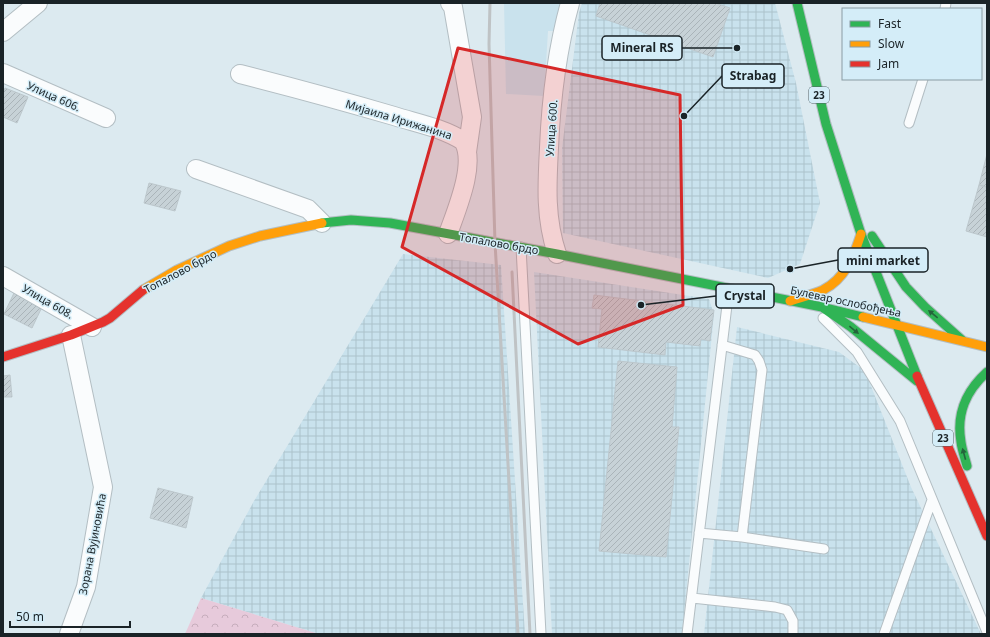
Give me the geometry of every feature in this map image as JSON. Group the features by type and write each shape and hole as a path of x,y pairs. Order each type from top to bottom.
{"main road":[{"name":"23","path":"797,3 826,124 861,234 919,382 987,536"},
{"path":"856,215 880,247 906,287 925,307 962,340"},
{"name":"Топалово брдо","path":"3,357 92,327 110,318 146,288 229,246 260,236 322,223 342,220 379,221 557,254"},
{"path":"790,301 822,290 838,279 852,260 861,234"},
{"name":"Булевар ослобођења","path":"557,254 809,305 896,324 987,347"},
{"path":"822,308 851,327 919,382"},
{"path":"967,493 968,474 958,424 960,411 965,398 973,386 987,372"}],"street":[{"path":"3,32 38,3"},
{"path":"448,234 463,188 468,159 472,118 453,7 450,3"},
{"name":"Улица 600.","path":"557,254 551,233 548,214 550,126 558,59 570,3"},
{"name":"Улица 606.","path":"3,73 106,118"},
{"name":"Мијаила Ирижанина","path":"240,74 351,104 450,134 463,141 468,152"},
{"path":"196,169 308,209 322,223"},
{"name":"Улица 608.","path":"3,276 92,327"},
{"name":"Зорана Вујиновића","path":"69,634 86,587 103,487 71,335"}],"lane":[{"path":"909,123 923,80"},
{"path":"521,247 541,634"},
{"path":"687,634 729,289"},
{"path":"809,305 857,352 900,421 987,632"},
{"path":"722,345 755,355 762,370 742,537"},
{"path":"884,634 932,500"},
{"path":"699,533 742,537 824,549"},
{"path":"692,598 775,607 787,610 794,621 793,634"}],"highlighted area":[{"path":"458,48 680,95 683,305 578,344 402,247"}],"shaded area":[{"path":"504,3 563,3 556,31 548,31 544,96 506,94"},
{"path":"582,3 775,3 796,83 820,203 800,264 768,278 563,233 562,148 579,13"},
{"path":"403,254 501,265 525,634 319,634 201,598 254,501"},
{"path":"534,272 709,299 714,314 682,634 552,634"},
{"path":"737,327 839,352 865,371 911,487 981,634 704,634"}],"green space":[{"path":"201,598 319,634 185,634"}],"building":[{"path":"600,3 715,3 730,8 713,57 596,16"},
{"path":"5,88 28,97 17,123 3,117 3,93"},
{"path":"987,154 987,187 979,185"},
{"path":"149,183 181,191 175,211 144,203"},
{"path":"979,185 987,187 987,237 966,231"},
{"path":"14,293 42,307 32,328 4,314"},
{"path":"594,295 714,310 710,341 701,339 700,346 666,342 665,355 598,347 602,309 592,308"},
{"path":"618,361 677,367 672,427 679,427 666,557 599,551"},
{"path":"10,375 12,397 3,397 3,376"},
{"path":"158,488 193,497 186,528 150,518"}],"railway":[{"path":"490,3 489,44 495,243 518,634"},
{"path":"512,272 530,634"}],"traffic: fast":[{"path":"797,3 826,124 861,234 917,376"},
{"path":"322,223 351,220 390,223 557,254 822,307 863,317"},
{"path":"872,236 906,287 925,307 962,340"},
{"path":"822,307 851,327 917,381"},
{"path":"967,466 962,448 960,431 961,412 973,387 987,372"}],"traffic: slow":[{"path":"143,290 177,270 229,246 260,236 322,223"},
{"path":"790,301 823,290 837,280 848,266 861,234"},
{"path":"863,317 987,347"}],"traffic: jam":[{"path":"3,357 71,335 103,322 110,318 143,290"},
{"path":"917,376 987,536"}],"place":[{"name":"Mineral RS","path":"737,48"},
{"name":"Strabag","path":"684,116"},
{"name":"mini market","path":"790,269"},
{"name":"Crystal","path":"641,305"}]}
